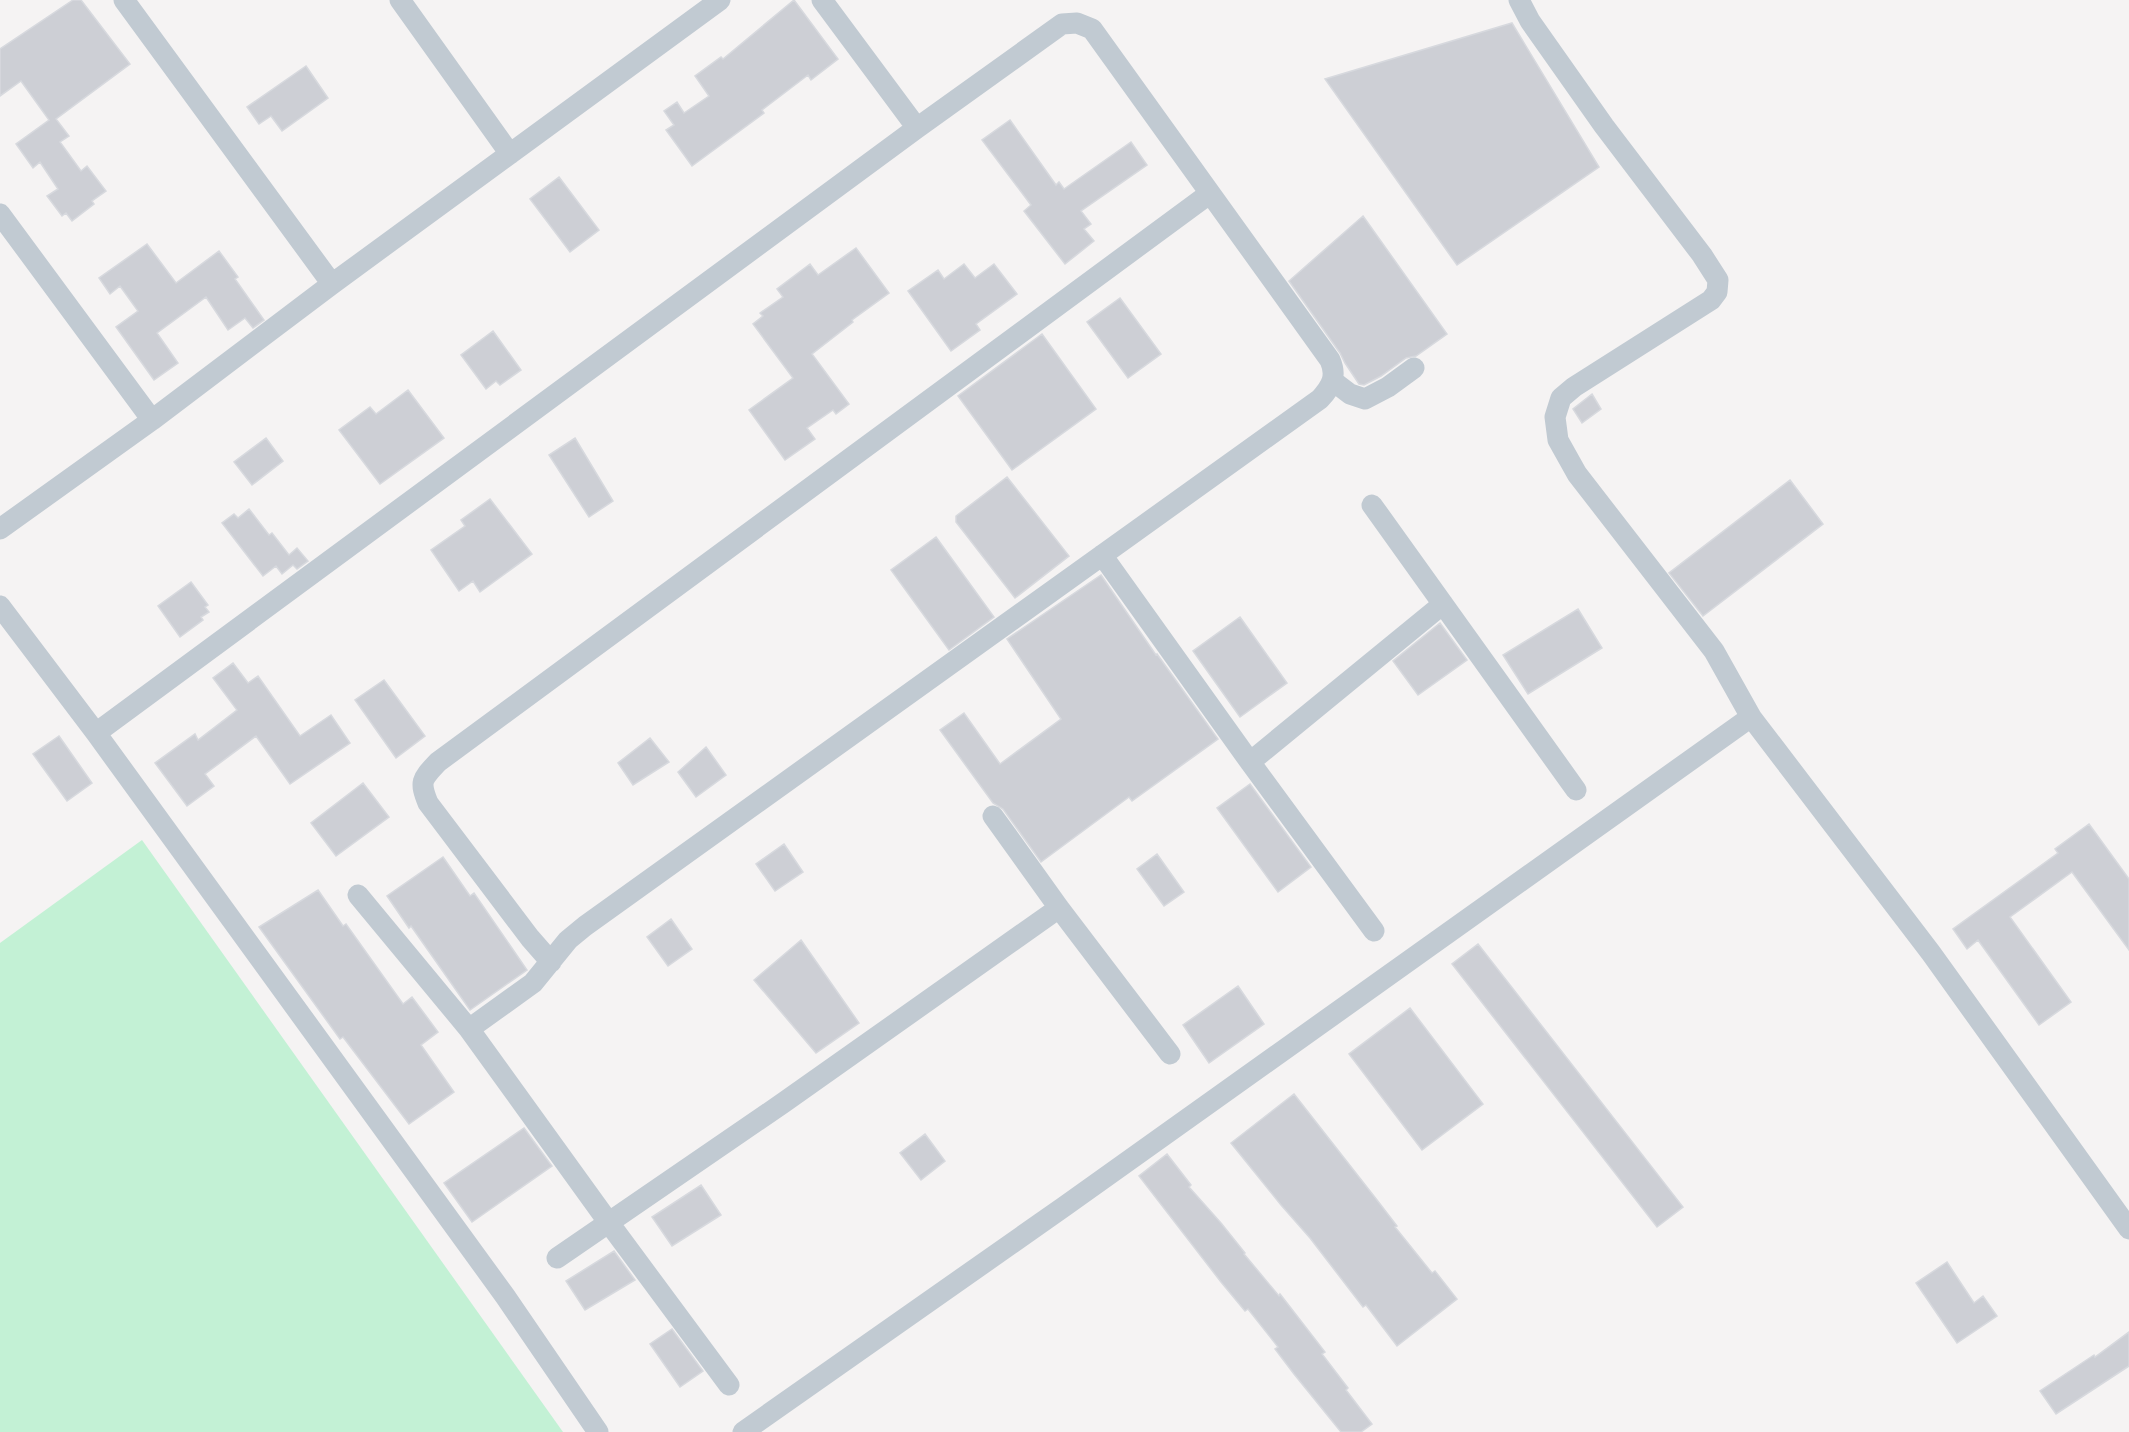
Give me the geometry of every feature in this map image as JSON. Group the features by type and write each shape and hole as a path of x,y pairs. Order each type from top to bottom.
{"street":[{"path":"124,0 332,284"},
{"path":"400,0 510,154"},
{"path":"0,529 152,420 332,284 720,0"},
{"path":"822,0 918,128"},
{"path":"1519,0 1530,21 1597,117 1702,255 1718,280 1718,292 1711,300 1574,387 1562,398 1555,417 1558,440 1577,474 1714,651 1751,717 1931,953 2129,1229"},
{"path":"96,733 1062,24 1077,23 1092,29 1330,360 1334,369 1333,381 1329,390 1320,399 594,919 568,940 533,983 470,1029"},
{"path":"551,962 530,938 428,803 422,787 426,775 438,762 1209,194"},
{"path":"0,214 152,420"},
{"path":"1333,381 1350,394 1365,399 1388,387 1414,368"},
{"path":"1372,505 1576,790"},
{"path":"1102,555 1374,931"},
{"path":"1250,762 1443,604"},
{"path":"0,606 96,733 505,1296 598,1432"},
{"path":"743,1432 1065,1206 1751,717"},
{"path":"993,816 1059,908 1170,1054"},
{"path":"358,895 470,1029 729,1385"},
{"path":"558,1258 1059,908"}],"green space":[{"path":"142,840 563,1432 0,1432 0,943"}],"building":[{"path":"73,0 81,0 130,64 56,119 69,136 60,142 81,171 87,166 106,191 92,201 94,204 72,221 66,213 62,216 47,196 58,189 40,162 33,168 16,144 49,120 21,81 0,96 0,49"},
{"path":"794,0 838,59 811,80 808,75 762,110 764,113 692,166 666,130 674,125 664,111 677,102 684,113 709,96 695,76 721,57 723,59"},
{"path":"1512,23 1599,167 1457,265 1325,79"},
{"path":"306,66 328,98 282,131 271,116 259,124 247,107"},
{"path":"1010,120 1056,185 1059,182 1064,189 1131,142 1147,165 1081,211 1091,224 1084,229 1094,241 1065,264 1024,211 1031,205 982,140"},
{"path":"559,177 599,230 570,252 530,199"},
{"path":"1363,216 1447,334 1416,356 1406,358 1364,385 1359,384 1289,281"},
{"path":"147,244 176,283 219,251 238,277 235,279 264,320 253,328 245,318 228,330 206,297 157,333 178,363 154,380 116,327 138,311 120,286 110,294 99,278"},
{"path":"856,248 889,293 852,320 853,322 812,354 849,404 836,414 833,410 807,428 815,439 785,460 749,410 793,378 753,324 763,316 760,313 783,297 777,289 810,264 818,275"},
{"path":"964,264 975,278 994,264 1017,294 976,324 980,330 951,351 908,291 938,270 944,279"},
{"path":"1120,298 1161,354 1128,378 1087,322"},
{"path":"493,331 521,370 500,385 496,381 486,389 461,355"},
{"path":"1042,334 1096,409 1012,470 958,396"},
{"path":"408,390 444,438 380,484 339,430 370,407 376,414"},
{"path":"1592,394 1601,409 1582,423 1573,409"},
{"path":"266,438 283,461 252,485 234,462"},
{"path":"575,438 613,501 589,517 549,455"},
{"path":"1007,477 1069,556 1015,598 956,522 956,516"},
{"path":"1790,480 1823,524 1703,616 1669,573"},
{"path":"490,499 532,554 480,592 473,581 459,591 431,550 465,526 461,520"},
{"path":"249,509 269,535 272,533 289,555 297,548 308,561 297,569 293,565 282,574 276,566 263,576 222,523 234,514 238,518"},
{"path":"936,537 994,617 949,650 891,570"},
{"path":"1101,575 1218,739 1132,801 1129,797 1041,862 1003,809 993,803 940,730 964,713 1000,764 1061,719 1007,639"},
{"path":"191,582 208,605 205,607 209,612 201,617 203,620 180,637 158,606"},
{"path":"1578,609 1602,648 1528,694 1503,655"},
{"path":"1240,617 1287,683 1240,717 1193,651"},
{"path":"1440,623 1467,660 1418,695 1393,661"},
{"path":"233,663 248,683 258,676 300,736 331,715 350,743 290,784 256,736 205,774 214,786 187,806 155,763 195,734 198,740 237,710 213,678"},
{"path":"384,680 425,736 396,758 355,700"},
{"path":"59,736 92,783 67,801 33,754"},
{"path":"650,738 669,762 633,785 618,763"},
{"path":"706,747 726,775 696,797 678,772"},
{"path":"363,783 389,817 336,856 311,823"},
{"path":"1250,784 1311,867 1278,892 1217,808"},
{"path":"2089,824 2129,879 2129,950 2072,872 2010,917 2071,1002 2039,1025 1978,940 1967,949 1953,929 2058,853 2055,849"},
{"path":"784,844 803,872 775,891 756,864"},
{"path":"1157,854 1184,892 1164,906 1137,869"},
{"path":"443,857 470,896 474,893 527,970 470,1010 387,896"},
{"path":"318,890 343,926 346,924 403,1004 412,997 438,1032 421,1045 454,1092 409,1124 343,1037 340,1039 259,927"},
{"path":"671,919 692,949 668,966 647,937"},
{"path":"801,940 859,1023 816,1053 754,980"},
{"path":"1478,944 1683,1207 1657,1227 1452,964"},
{"path":"1238,986 1264,1024 1209,1063 1183,1025"},
{"path":"1410,1008 1483,1104 1422,1150 1349,1054"},
{"path":"1294,1094 1397,1226 1395,1227 1432,1273 1435,1271 1457,1299 1397,1346 1366,1305 1363,1307 1310,1238 1231,1143"},
{"path":"524,1128 552,1166 472,1222 444,1183"},
{"path":"925,1134 945,1161 921,1180 900,1153"},
{"path":"1167,1154 1191,1185 1189,1187 1279,1296 1280,1294 1325,1352 1322,1354 1372,1424 1361,1432 1341,1432 1275,1349 1278,1347 1248,1309 1245,1311 1221,1282 1139,1176"},
{"path":"701,1185 721,1215 672,1246 652,1217"},
{"path":"614,1251 635,1280 585,1310 566,1281"},
{"path":"1947,1262 1974,1303 1983,1296 1997,1316 1957,1343 1916,1283"},
{"path":"672,1329 703,1371 680,1387 650,1344"},
{"path":"2129,1332 2129,1366 2056,1414 2040,1391 2094,1355 2095,1357"}]}
